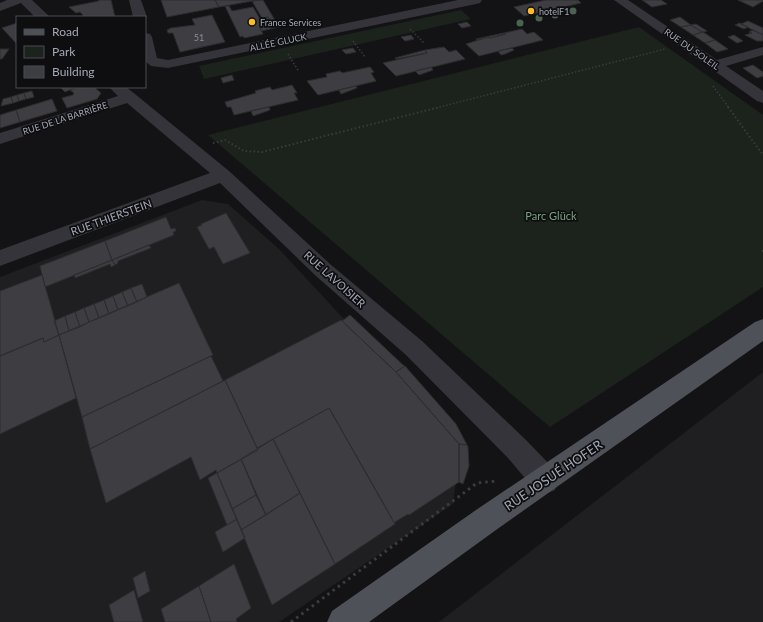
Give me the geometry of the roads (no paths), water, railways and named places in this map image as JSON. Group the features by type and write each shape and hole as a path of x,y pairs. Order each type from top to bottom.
{"main road":[{"name":"RUE JOSUÉ HOFER","path":"343,622 486,520 763,329"}],"street":[{"path":"2,5 19,0"},
{"path":"25,0 42,16"},
{"path":"135,0 140,16"},
{"name":"ALLÉE GLUCK","path":"146,41 151,61 156,65 168,64 476,0"},
{"name":"RUE DU SOLEIL","path":"620,0 763,98"},
{"path":"715,65 763,50"},
{"name":"RUE LAVOISIER","path":"118,88 223,175 323,270 414,348 517,449 545,480"},
{"name":"RUE DE LA BARRIÈRE","path":"0,139 130,98"},
{"name":"RUE THIERSTEIN","path":"0,258 223,175"}],"place":[{"name":"hotelF1","path":"531,11"},
{"name":"France Services","path":"252,22"}],"park label":[{"name":"Parc Glück","path":"551,215"}]}
